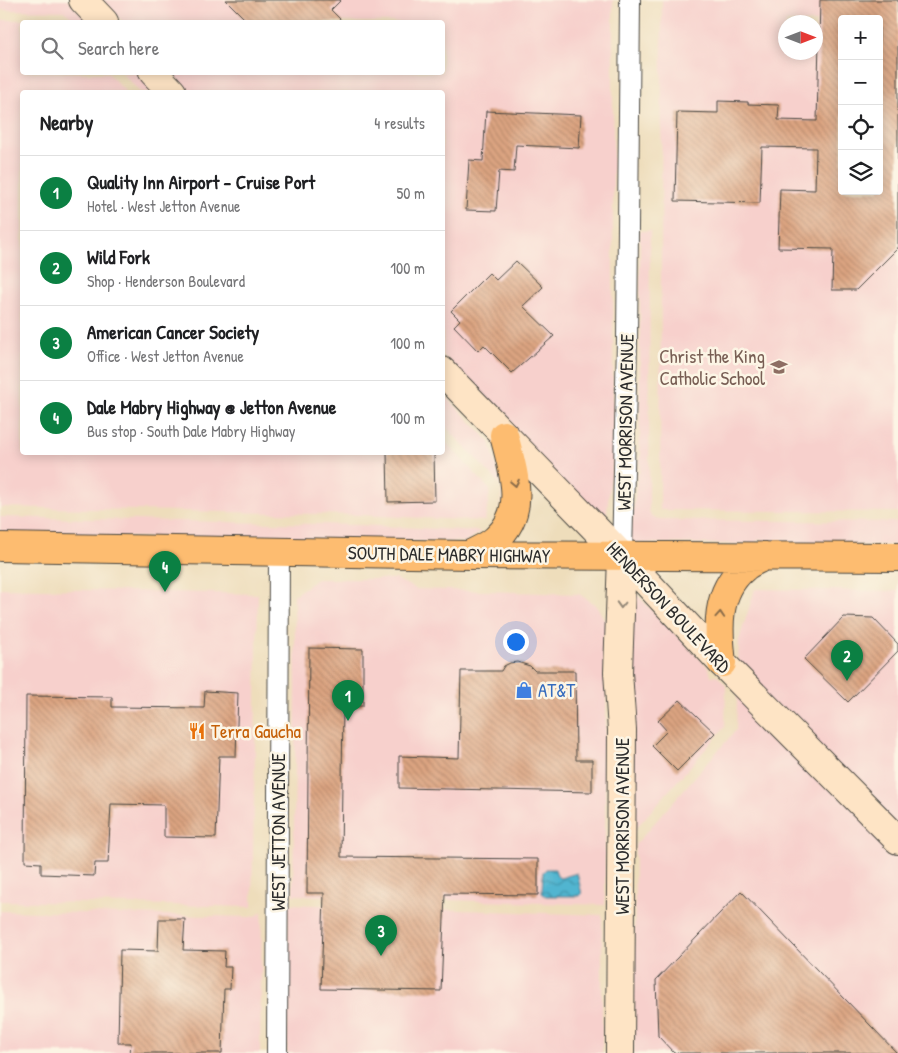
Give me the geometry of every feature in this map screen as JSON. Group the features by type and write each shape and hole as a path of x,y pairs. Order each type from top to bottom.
{"main road":[{"path":"82,0 102,20"},
{"path":"156,75 170,90"},
{"name":"HENDERSON BOULEVARD","path":"445,374 622,556 722,663 898,840"},
{"path":"470,555 495,540 508,526 515,509 517,491 504,435"},
{"name":"SOUTH DALE MABRY HIGHWAY","path":"0,547 470,555 898,557"},
{"name":"WEST MORRISON AVENUE","path":"620,1053 622,730 618,672 622,556"},
{"path":"722,663 719,628 721,604 732,581 744,567 764,556"}],"street":[{"name":"WEST MORRISON AVENUE","path":"622,556 627,342 630,0"},
{"name":"WEST JETTON AVENUE","path":"277,1053 279,552"}],"shaded area":[{"path":"0,0 67,0 87,20 75,20 64,11 0,10"},
{"path":"102,0 613,0 613,461 605,527 514,432 512,423 507,424 445,357 445,90 188,90 173,75 445,75 445,20 121,20"},
{"name":"Christ the King Catholic School","path":"662,0 898,0 898,512 660,510"},
{"path":"0,20 20,20 20,75 110,75 124,90 20,90 20,455 445,455 445,441 490,490 485,521 359,515 0,507"},
{"path":"124,75 138,75 154,90 138,90"},
{"path":"640,231 650,231 649,510 651,516 660,520 898,522 898,545 764,544 760,539 753,544 629,543 638,473 640,473 641,451"},
{"path":"445,395 490,442 503,493 498,511 502,491 499,483 445,426"},
{"path":"0,517 359,525 481,531 466,542 0,535"},
{"path":"317,579 396,579 416,589 579,594 597,606 608,627 605,757 605,905 293,895 296,690 294,595"},
{"path":"628,586 709,668 711,676 717,675 726,685 725,727 629,836"},
{"path":"0,588 258,594 252,907 0,901"},
{"path":"755,589 898,591 898,1053 634,1053 635,845 736,730 739,640"},
{"path":"288,904 602,915 602,1053 287,1053"},
{"path":"0,911 251,917 258,915 262,911 260,1053 0,1053"}],"water":[{"path":"546,869 555,869 557,876 560,878 577,873 582,894 580,896 546,896 542,893 543,872"}],"building":[{"path":"226,0 341,0 331,10 341,20 246,20"},
{"path":"820,0 898,0 898,248 856,290 832,290 833,249 778,248 780,189 815,190 816,148 762,147 760,203 675,201 677,112 718,113 718,101 748,102 748,104 779,105 778,120 817,121 819,60 823,60 823,15 820,15"},
{"path":"486,111 581,115 579,148 516,145 514,172 499,171 496,211 466,210 469,160 483,161"},
{"path":"516,261 543,287 523,306 554,336 512,373 484,345 478,351 454,326 460,320 451,311 489,273 496,280"},
{"path":"387,455 434,455 435,501 388,502"},
{"path":"844,617 873,618 898,644 898,651 848,702 804,659"},
{"path":"309,648 363,649 363,706 343,706 341,857 538,859 538,895 445,894 441,991 321,989 324,893 307,893"},
{"path":"517,662 530,666 535,671 575,671 576,760 592,760 592,792 399,788 399,756 459,758 461,671 501,671 504,666"},
{"path":"205,691 238,693 236,756 219,756 216,838 164,837 164,805 111,804 108,863 95,863 94,876 41,874 41,863 25,862 26,696 112,697 112,707 204,708"},
{"path":"680,700 715,733 677,771 652,746 667,731 658,721"},
{"path":"741,891 897,1053 674,1053 658,1036 656,980"},
{"path":"159,919 185,919 183,950 225,951 224,967 231,967 230,989 224,989 222,1053 130,1053 131,1043 118,1043 120,950 158,951"}],"place":[{"name":"Christ the King Catholic School","path":"779,367"},
{"name":"Dale Mabry Highway @ Jetton Avenue","path":"165,592"},
{"name":"Wild Fork","path":"847,681"},
{"name":"AT&T","path":"524,690"},
{"name":"Quality Inn Airport - Cruise Port","path":"348,721"},
{"name":"Terra Gaucha","path":"197,731"},
{"name":"American Cancer Society","path":"381,956"}]}
